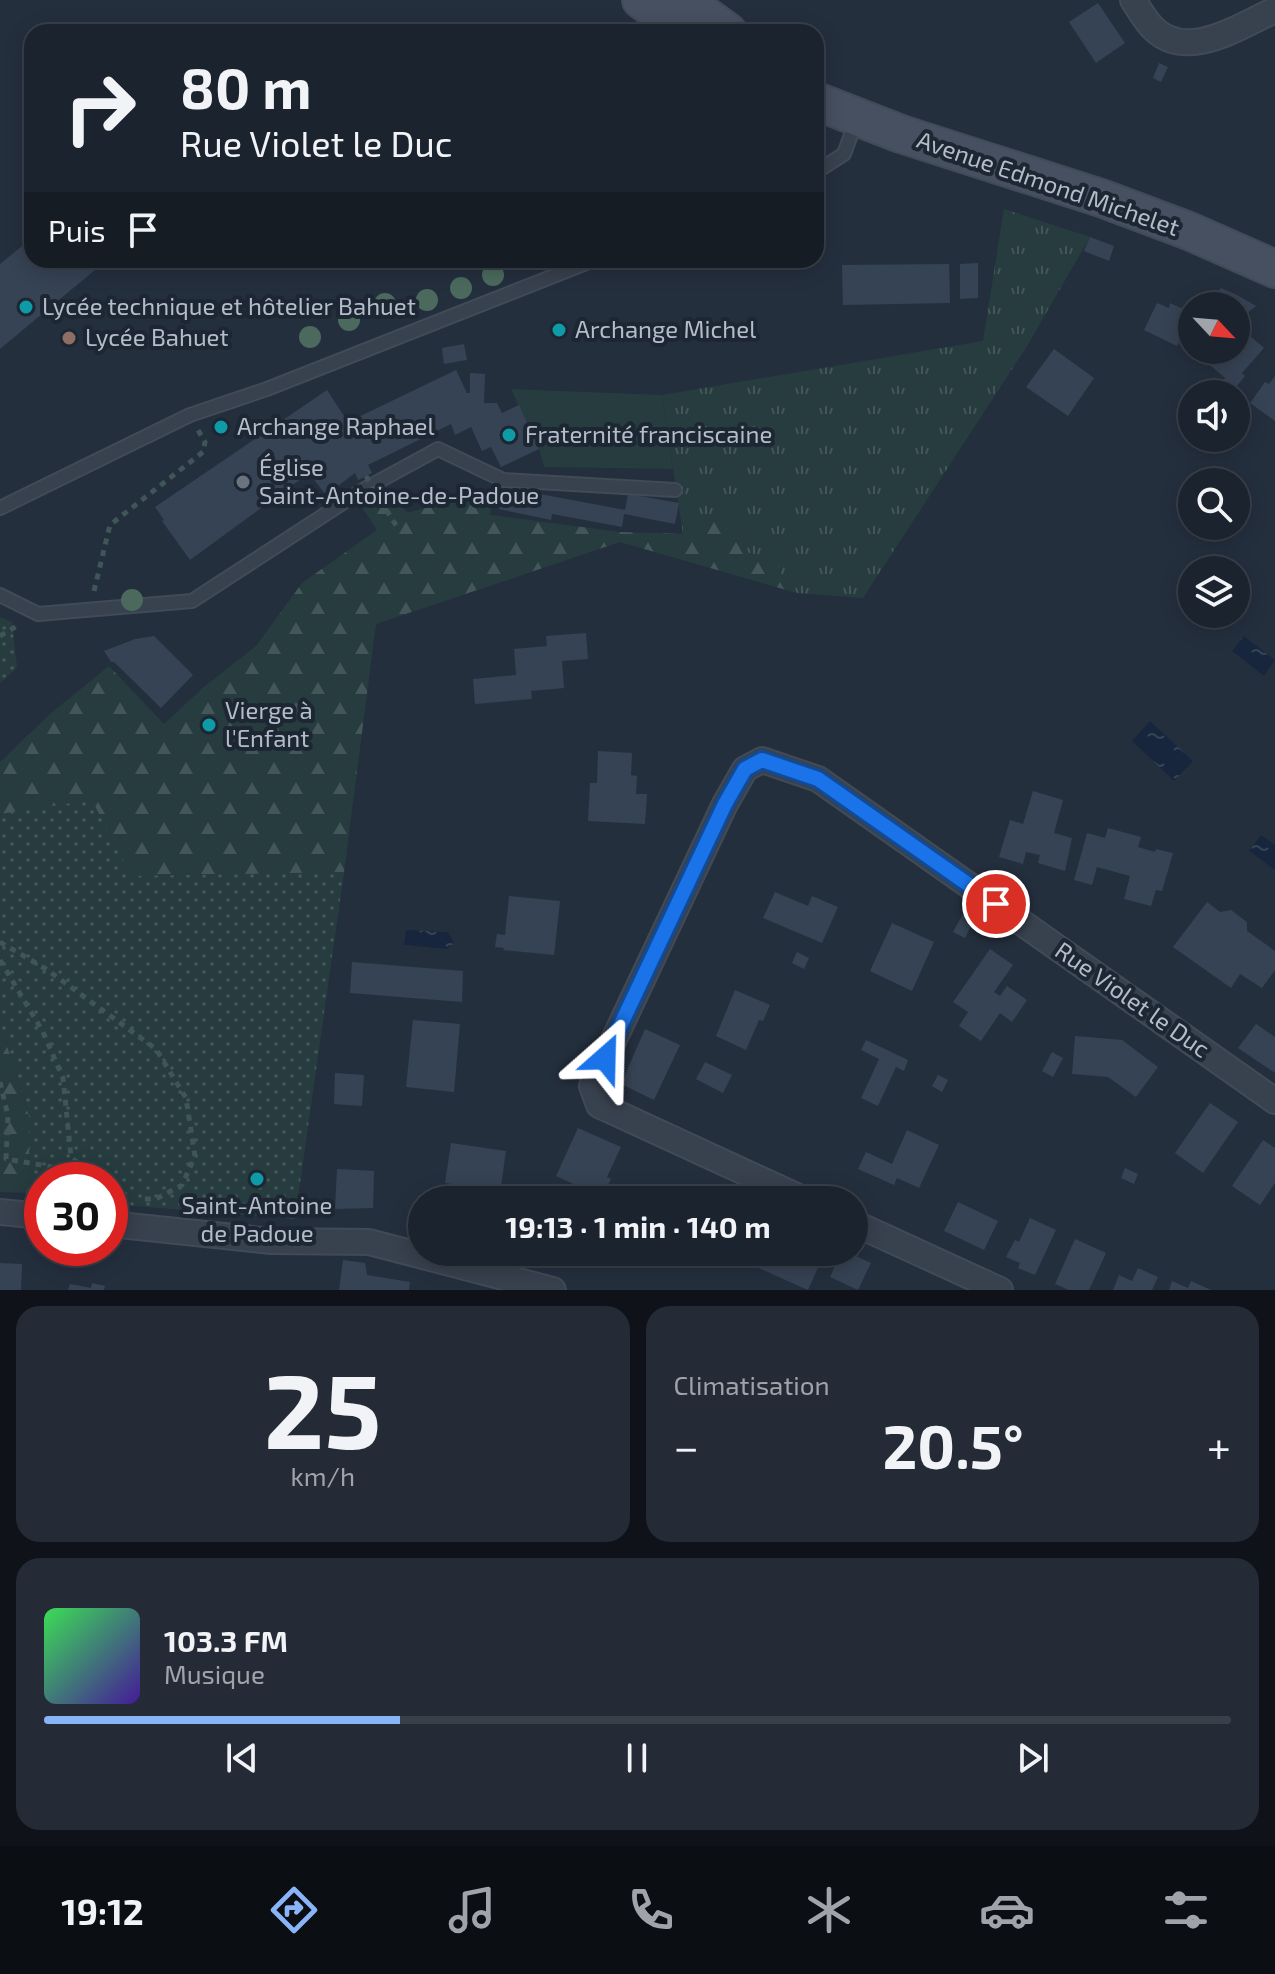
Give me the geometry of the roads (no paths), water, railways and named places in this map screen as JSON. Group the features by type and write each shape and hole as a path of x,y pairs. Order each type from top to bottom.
{"main road":[{"path":"641,0 686,11 712,24"},
{"name":"Avenue Edmond Michelet","path":"824,103 857,118 1101,198 1189,231 1275,269"}],"street":[{"path":"1133,0 1152,28 1166,38 1183,44 1207,41 1275,10"},
{"name":"Rue Violet le Duc","path":"775,1186 599,1105 592,1086 718,818 745,769 762,760 818,779 1275,1101"},
{"path":"0,1212 24,1214"},
{"path":"128,1226 271,1241 369,1242 553,1290"},
{"path":"868,1229 1000,1290"}],"lane":[{"path":"824,167 844,154 857,118"},
{"path":"0,508 190,415 267,389 574,268"},
{"path":"0,595 38,614 192,601 361,491 438,449 503,480 675,490"}],"water":[{"path":"1244,636 1275,660 1264,676 1232,651"},
{"path":"1150,721 1193,761 1174,781 1132,741"},
{"path":"1261,835 1275,845 1275,870 1249,851"},
{"path":"406,930 448,932 454,943 447,949 404,945"}],"place":[{"name":"Lycée technique et hôtelier Bahuet","path":"26,307"},
{"name":"Archange Michel","path":"559,330"},
{"name":"Lycée Bahuet","path":"69,338"},
{"name":"Archange Raphael","path":"221,427"},
{"name":"Fraternité franciscaine","path":"509,435"},
{"name":"Église Saint-Antoine-de-Padoue","path":"243,482"},
{"name":"Vierge à l'Enfant","path":"209,725"},
{"name":"Saint-Antoine de Padoue","path":"257,1179"}]}
